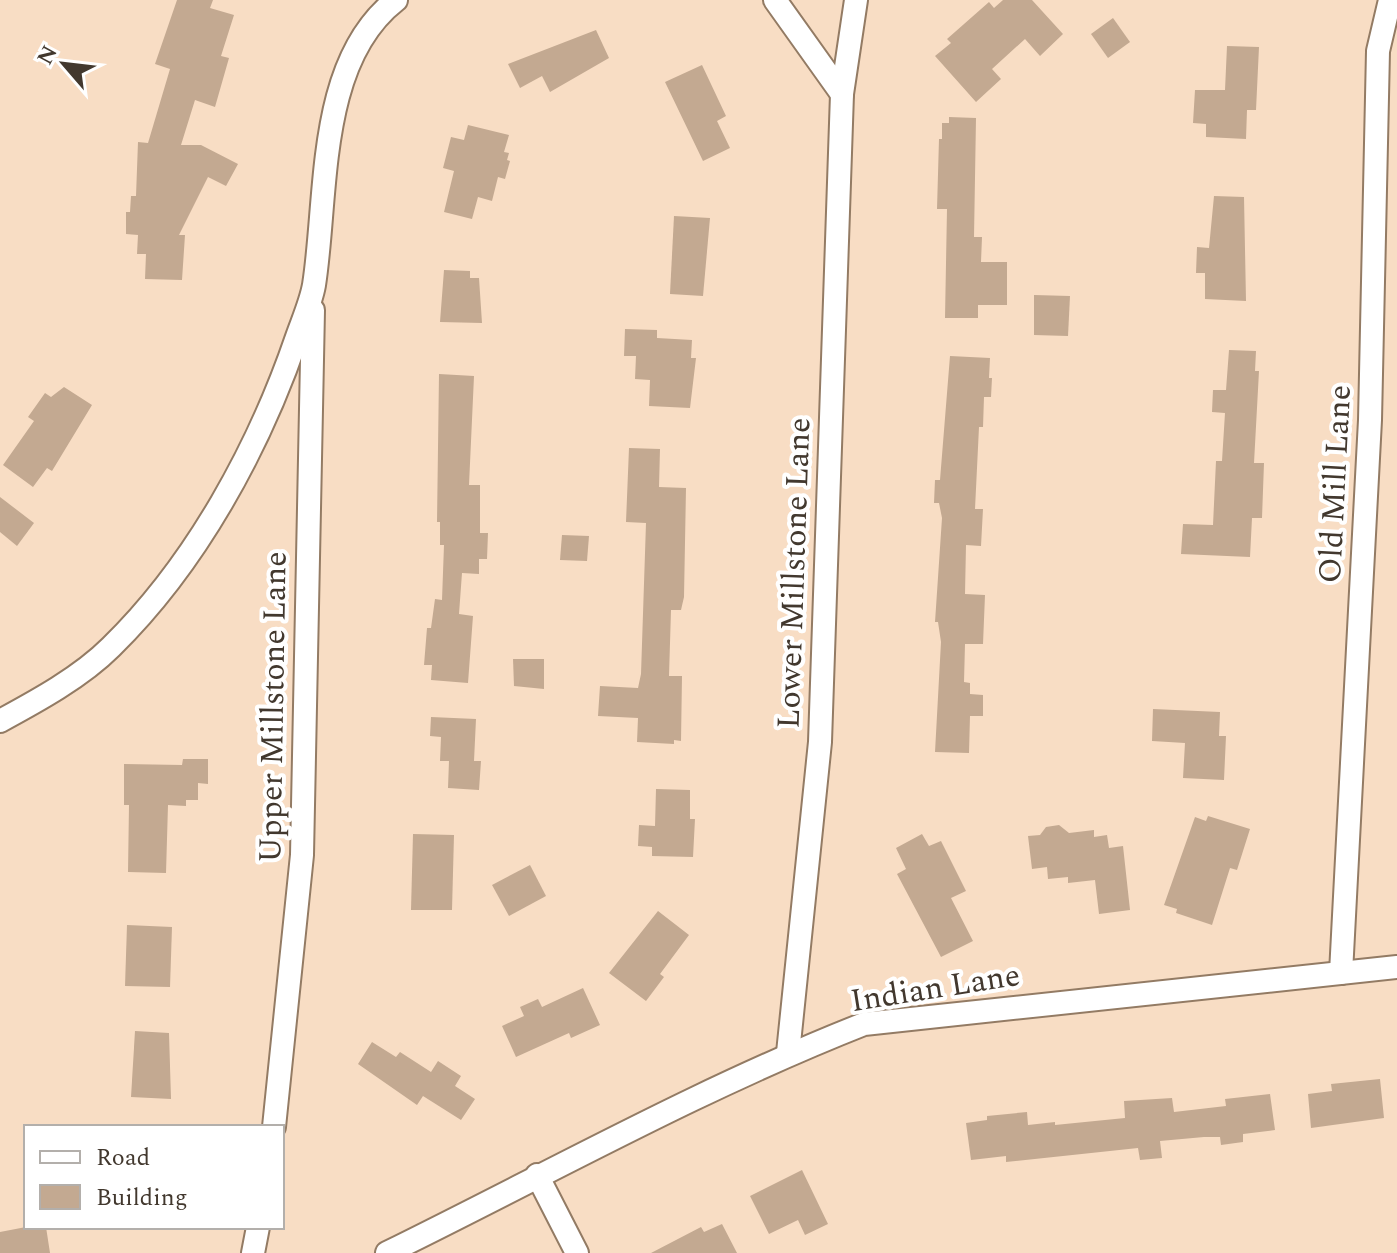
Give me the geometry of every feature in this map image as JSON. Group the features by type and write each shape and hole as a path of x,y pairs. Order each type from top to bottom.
{"street":[{"path":"0,721 108,650 143,614 182,561 262,427 314,287 324,162 337,106 351,62 371,24 396,0"},
{"path":"775,0 842,94"},
{"name":"Lower Millstone Lane","path":"788,1053 820,742 842,94 856,0"},
{"name":"Old Mill Lane","path":"1341,973 1370,420 1378,51 1390,0"},
{"name":"Upper Millstone Lane","path":"274,1125 302,855 314,287"},
{"name":"Indian Lane","path":"387,1253 537,1175 788,1053 864,1024 1397,967"},
{"path":"537,1175 577,1253"},
{"path":"253,1253 258,1229"}],"building":[{"path":"177,0 213,0 210,8 234,15 221,56 229,58 215,107 195,100 181,145 201,145 238,164 226,186 208,177 179,235 185,235 182,280 145,279 146,254 137,254 138,235 126,234 126,212 130,212 131,196 136,196 138,142 148,143 170,69 155,64"},
{"path":"1003,0 1032,0 1063,34 1040,56 1025,39 992,69 1001,79 976,102 935,56 951,43 947,39 989,2 994,8"},
{"path":"1113,18 1130,42 1108,58 1091,34"},
{"path":"596,30 609,58 550,92 542,76 520,88 508,64"},
{"path":"1227,46 1259,47 1256,110 1247,110 1246,139 1206,137 1206,124 1193,123 1195,90 1225,90"},
{"path":"702,65 726,116 717,121 730,148 703,161 665,82"},
{"path":"949,117 976,118 974,237 982,237 981,262 1007,262 1007,305 978,305 978,318 945,318 947,209 937,209 939,139 942,139 942,123 949,123"},
{"path":"468,125 509,135 504,152 509,153 507,160 510,161 505,179 498,177 492,201 478,197 472,219 444,212 454,171 443,168 451,137 464,140"},
{"path":"1214,196 1244,197 1246,301 1205,299 1205,273 1196,273 1197,247 1209,248"},
{"path":"674,216 710,218 703,296 670,294"},
{"path":"444,270 470,271 470,278 479,278 482,323 440,322"},
{"path":"1034,295 1070,296 1068,336 1034,335"},
{"path":"625,329 657,330 657,338 692,340 691,358 696,358 690,408 649,406 650,380 635,379 636,356 624,356"},
{"path":"1229,350 1256,351 1255,371 1259,371 1254,463 1264,463 1262,518 1252,518 1250,557 1181,554 1183,524 1213,525 1216,461 1222,461 1225,413 1212,412 1213,390 1226,390"},
{"path":"950,356 990,358 989,378 992,378 991,397 984,397 983,427 979,427 975,509 983,509 981,546 966,545 965,594 985,595 983,644 965,644 964,682 970,683 970,694 983,695 983,716 970,716 969,753 935,752 941,642 938,622 935,622 942,518 939,503 934,503 935,480 940,480"},
{"path":"439,374 474,376 469,485 480,485 480,533 488,533 487,559 479,559 479,574 462,573 459,614 473,616 468,683 431,680 432,665 424,665 427,628 431,628 435,599 442,600 444,545 440,545 440,522 437,522"},
{"path":"64,387 92,405 52,471 47,468 33,487 3,465 34,421 28,417 45,393 51,397"},
{"path":"629,448 660,449 659,487 686,488 684,597 681,610 671,610 669,676 682,676 681,741 674,740 674,744 637,742 638,718 598,716 600,686 638,688 641,674 646,523 626,522"},
{"path":"0,497 34,523 17,546 0,532"},
{"path":"562,535 589,536 587,561 560,560"},
{"path":"513,659 544,659 544,689 514,686"},
{"path":"1153,709 1220,712 1219,736 1226,736 1224,780 1183,778 1185,743 1152,741"},
{"path":"431,717 476,719 474,761 481,761 479,790 448,788 449,761 440,761 441,737 430,736"},
{"path":"183,759 208,759 208,784 198,783 198,800 186,800 186,806 168,805 166,873 128,872 129,805 124,805 124,764 182,765"},
{"path":"656,789 690,790 690,819 695,819 693,857 652,856 652,847 638,846 639,825 655,826"},
{"path":"1208,816 1250,829 1237,870 1230,868 1212,925 1176,913 1177,909 1164,905 1195,817 1206,821"},
{"path":"1059,825 1069,833 1094,830 1094,837 1107,835 1109,848 1123,846 1130,910 1099,914 1095,880 1068,883 1068,877 1048,879 1047,867 1032,869 1028,836 1040,835 1046,827"},
{"path":"413,834 454,835 452,910 411,910"},
{"path":"922,834 929,846 941,841 966,891 951,898 973,941 941,957 897,874 906,869 896,848"},
{"path":"530,865 546,896 509,916 492,885"},
{"path":"658,911 689,935 660,974 664,977 646,1001 609,973"},
{"path":"127,925 172,927 170,987 125,986"},
{"path":"583,988 600,1025 571,1038 569,1033 516,1057 502,1026 524,1016 520,1007 538,999 542,1007"},
{"path":"135,1031 169,1033 171,1099 131,1097"},
{"path":"372,1042 396,1057 400,1052 431,1072 438,1061 461,1076 455,1086 475,1099 461,1120 423,1096 417,1105 358,1064"},
{"path":"1380,1079 1384,1118 1311,1128 1308,1094 1332,1091 1331,1084"},
{"path":"1270,1094 1275,1130 1243,1134 1243,1142 1221,1145 1220,1137 1160,1141 1162,1158 1140,1160 1138,1148 1006,1162 1006,1156 971,1160 966,1123 987,1120 987,1116 1027,1112 1028,1125 1055,1122 1055,1125 1125,1118 1124,1101 1172,1098 1174,1112 1226,1106 1225,1099"},
{"path":"802,1170 828,1224 805,1235 798,1220 769,1234 750,1196"},
{"path":"722,1224 737,1253 651,1253 701,1227 704,1232"},
{"path":"24,1227 46,1229 50,1253 0,1253 0,1232"}]}
